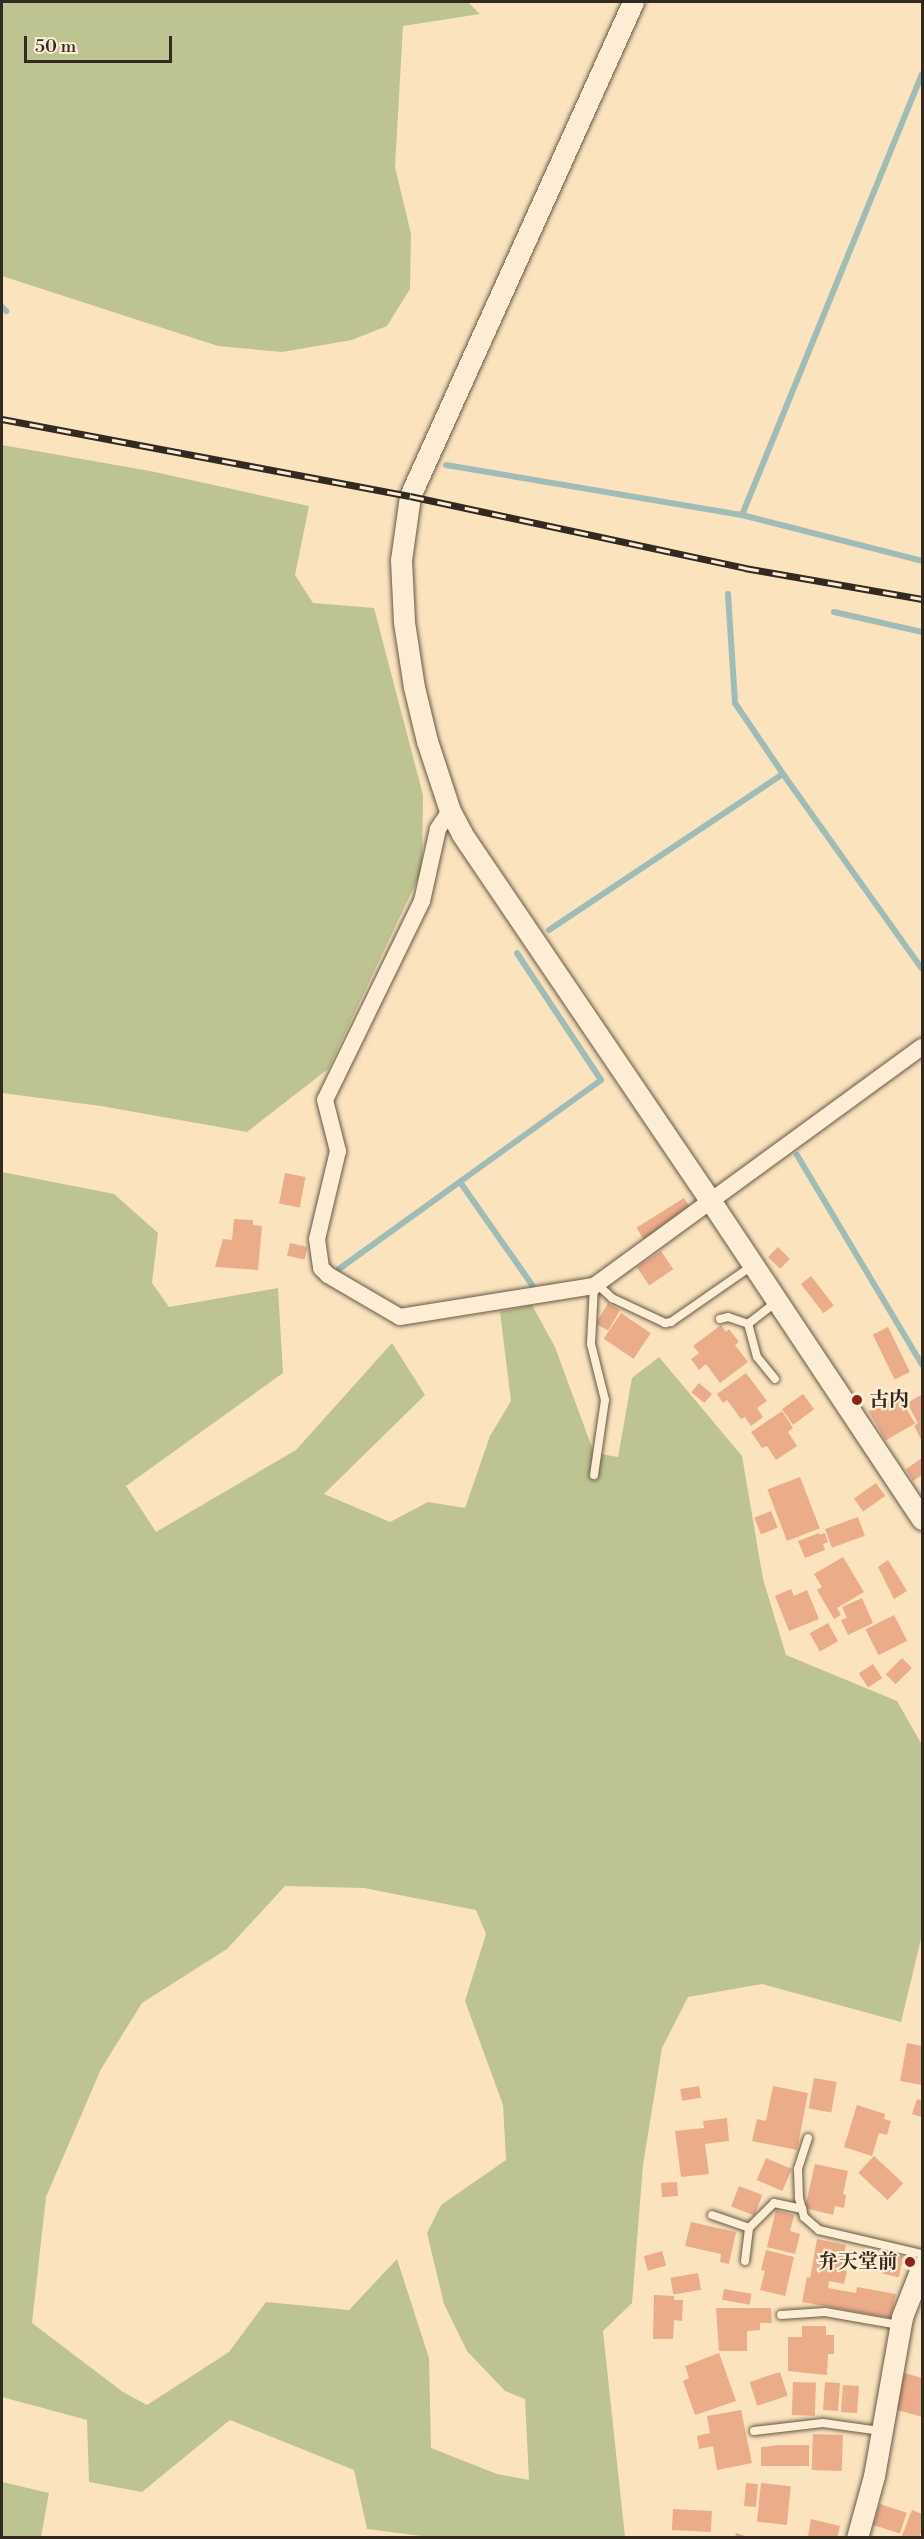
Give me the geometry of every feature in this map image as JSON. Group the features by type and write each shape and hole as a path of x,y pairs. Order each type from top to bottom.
{"street":[{"path":"633,2 410,496 401,560 404,622 414,687 426,741 450,811 462,834 754,1265 922,1519"},
{"path":"450,811 438,829 422,901 325,1100 338,1151 317,1239 321,1268 328,1275 400,1317 596,1285 922,1047"},
{"path":"860,2535 874,2476 900,2325 922,2266"}],"lane":[{"path":"596,1285 612,1298 665,1323 671,1322 754,1265"},
{"path":"594,1475 605,1400 591,1344 596,1285"},
{"path":"748,1324 778,1301"},
{"path":"720,1319 728,1317 748,1324"},
{"path":"748,1324 757,1357 775,1379"},
{"path":"808,2138 798,2169 804,2217 819,2230 922,2254"},
{"path":"745,2261 749,2228 774,2203 802,2209"},
{"path":"712,2215 749,2228"},
{"path":"781,2315 825,2312 900,2325"},
{"path":"754,2431 824,2423 881,2431"}],"green space":[{"path":"2,2 468,2 480,14 403,26 395,167 411,234 410,289 387,326 352,340 282,352 218,346 2,276"},
{"path":"2,445 150,471 309,506 295,575 313,603 374,608 423,795 422,870 328,1069 247,1132 101,1106 2,1093"},
{"path":"2,1172 114,1194 158,1233 152,1283 169,1307 278,1288 283,1373 126,1486 156,1532 296,1450 392,1343 425,1395 324,1494 390,1522 428,1502 465,1508 490,1436 511,1401 500,1312 532,1305 555,1347 594,1453 618,1457 632,1378 659,1357 742,1456 763,1579 786,1655 897,1701 922,1745 922,1935 901,2022 762,1984 688,1997 662,2048 643,2165 632,2303 603,2331 625,2537 437,2538 367,2529 354,2470 230,2420 142,2492 89,2482 87,2420 2,2397","holes":["285,1886 364,1888 476,1910 486,1934 465,2001 503,2105 506,2160 441,2205 427,2233 444,2304 467,2351 505,2391 525,2399 529,2480 497,2474 431,2448 429,2358 397,2259 349,2310 266,2302 229,2352 147,2405 123,2392 32,2323 46,2197 101,2069 142,2003 227,1949"]},
{"path":"2,2482 49,2493 41,2537 2,2537"}],"building":[{"path":"285,1173 306,1177 300,1207 279,1203"},
{"path":"684,1198 692,1211 644,1240 637,1228"},
{"path":"234,1219 253,1220 253,1225 262,1226 258,1270 215,1267 223,1239 232,1240"},
{"path":"290,1243 308,1247 305,1260 287,1256"},
{"path":"778,1247 790,1259 780,1269 768,1257"},
{"path":"661,1251 673,1269 649,1285 637,1267"},
{"path":"811,1276 834,1305 824,1313 801,1284"},
{"path":"608,1303 620,1310 608,1331 596,1324"},
{"path":"621,1313 651,1333 634,1359 604,1339"},
{"path":"721,1325 726,1332 729,1329 739,1342 735,1345 748,1362 720,1383 706,1364 699,1370 691,1359 699,1353 693,1346"},
{"path":"888,1327 910,1372 895,1379 873,1334"},
{"path":"746,1373 767,1401 757,1408 763,1417 751,1426 745,1417 741,1419 727,1400 723,1403 717,1394"},
{"path":"699,1383 712,1394 704,1403 691,1392"},
{"path":"803,1394 814,1409 793,1425 782,1409"},
{"path":"898,1394 915,1423 886,1440 869,1411"},
{"path":"921,1395 922,1441 914,1426 918,1423 907,1403"},
{"path":"782,1411 793,1428 788,1432 797,1446 776,1460 767,1446 762,1448 751,1432"},
{"path":"922,1458 922,1475 913,1481 906,1469"},
{"path":"800,1477 820,1528 787,1541 767,1490"},
{"path":"876,1483 885,1496 863,1512 854,1498"},
{"path":"771,1511 778,1528 761,1534 754,1518"},
{"path":"858,1517 865,1536 832,1548 825,1529"},
{"path":"819,1533 819,1535 825,1533 828,1542 823,1544 825,1550 805,1558 798,1541"},
{"path":"843,1557 864,1592 837,1608 841,1615 834,1619 817,1590 822,1587 814,1574"},
{"path":"888,1560 907,1591 894,1599 878,1567"},
{"path":"791,1589 794,1596 807,1590 819,1619 789,1631 775,1596"},
{"path":"862,1598 873,1623 848,1635 841,1620 847,1618 842,1607"},
{"path":"894,1615 907,1641 879,1655 865,1630"},
{"path":"828,1623 838,1641 820,1652 810,1633"},
{"path":"902,1658 912,1668 896,1684 886,1674"},
{"path":"873,1664 882,1678 868,1688 859,1673"},
{"path":"907,2043 922,2046 922,2085 900,2081"},
{"path":"814,2078 837,2082 831,2113 809,2109"},
{"path":"699,2086 701,2098 682,2101 680,2089"},
{"path":"773,2086 808,2093 797,2150 752,2141 757,2119 766,2121"},
{"path":"917,2099 922,2101 922,2117 912,2114"},
{"path":"857,2105 885,2114 884,2119 891,2121 887,2135 879,2133 872,2156 844,2147"},
{"path":"727,2118 729,2141 705,2144 709,2174 681,2177 675,2131 704,2128 703,2121"},
{"path":"874,2156 903,2183 888,2200 858,2173"},
{"path":"766,2158 792,2169 782,2191 757,2180"},
{"path":"815,2164 848,2171 843,2194 846,2195 844,2208 835,2206 833,2215 805,2208"},
{"path":"677,2182 678,2196 662,2197 661,2183"},
{"path":"739,2186 762,2195 754,2215 731,2207"},
{"path":"776,2210 794,2215 790,2231 800,2234 795,2254 767,2247"},
{"path":"691,2222 736,2232 729,2264 720,2262 721,2254 685,2246"},
{"path":"817,2239 846,2245 841,2270 847,2271 844,2284 829,2281 828,2288 856,2293 857,2287 896,2294 891,2318 802,2302 807,2277 810,2278"},
{"path":"766,2250 794,2257 785,2296 760,2290 765,2271 761,2270"},
{"path":"662,2251 666,2265 648,2271 644,2256"},
{"path":"887,2253 904,2257 899,2277 882,2273"},
{"path":"698,2273 701,2290 673,2295 670,2278"},
{"path":"724,2289 752,2294 750,2305 722,2300"},
{"path":"654,2295 674,2296 674,2300 683,2300 682,2321 674,2320 673,2339 653,2339"},
{"path":"716,2308 771,2308 772,2323 760,2323 760,2330 747,2331 747,2351 719,2351"},
{"path":"802,2326 826,2326 826,2335 834,2335 834,2354 828,2354 827,2375 788,2371 788,2337 802,2337"},
{"path":"719,2353 736,2401 695,2415 683,2381 689,2378 685,2366"},
{"path":"780,2372 788,2396 757,2406 750,2382"},
{"path":"904,2373 922,2378 922,2417 894,2409"},
{"path":"793,2382 816,2383 815,2416 792,2415"},
{"path":"825,2382 840,2383 838,2411 823,2410"},
{"path":"843,2385 859,2386 857,2413 841,2412"},
{"path":"741,2410 752,2463 717,2470 713,2446 699,2449 697,2436 710,2433 707,2416"},
{"path":"813,2434 843,2435 842,2471 812,2470"},
{"path":"809,2445 809,2466 761,2466 761,2447"},
{"path":"746,2483 758,2484 756,2507 744,2506"},
{"path":"761,2483 791,2486 787,2525 757,2522"},
{"path":"880,2504 907,2513 900,2534 873,2525"},
{"path":"673,2509 712,2511 711,2532 672,2530"},
{"path":"912,2510 922,2514 922,2529 919,2538 902,2536"},
{"path":"811,2519 840,2526 837,2538 808,2537"},
{"path":"736,2533 749,2537 749,2538 735,2538"}],"waterway":[{"path":"742,515 922,74"},
{"path":"2,307 6,311"},
{"path":"446,465 742,515 922,561"},
{"path":"728,594 735,703 922,969"},
{"path":"834,612 922,632"},
{"path":"549,930 783,774"},
{"path":"339,1269 601,1080 517,953"},
{"path":"797,1155 922,1365"},
{"path":"460,1182 532,1285"}],"railway":[{"path":"2,419 410,496 745,568 922,599"}],"place":[{"name":"古内","path":"857,1400"},
{"name":"弁天堂前","path":"910,2262"}]}
